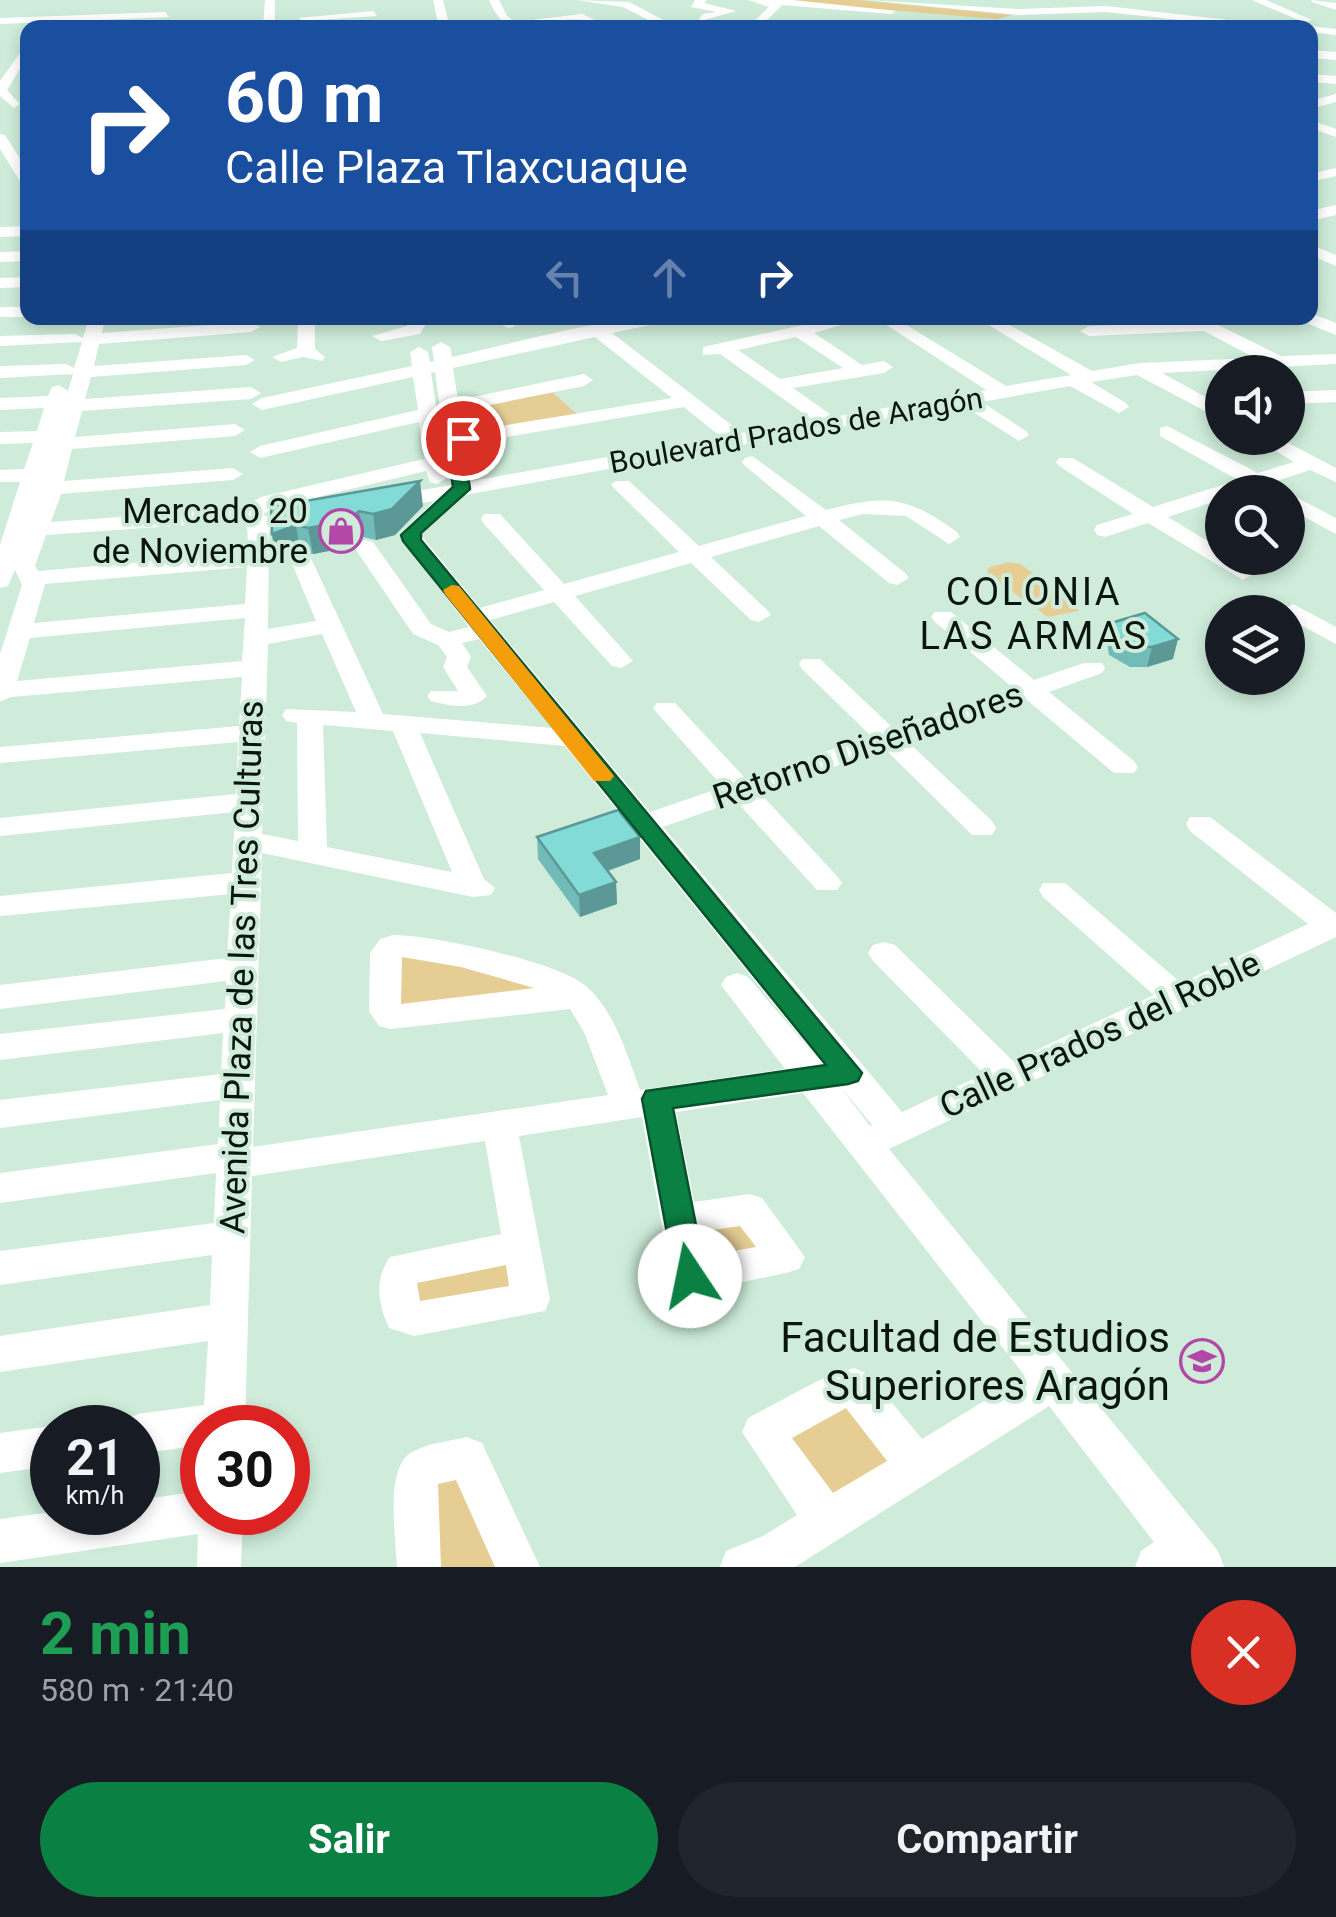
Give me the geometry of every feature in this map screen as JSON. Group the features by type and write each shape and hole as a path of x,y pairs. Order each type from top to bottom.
{"street":[{"path":"168,19 171,0"},
{"path":"741,0 777,5 762,20"},
{"path":"753,0 798,9 923,2 981,4 998,18"},
{"path":"1257,0 1272,6 1269,11 1291,13 1307,20"},
{"path":"1316,0 1336,7"},
{"path":"576,2 625,4 660,20"},
{"path":"875,5 936,16 998,18 1040,18 1101,2 1119,3 1141,12"},
{"path":"774,4 837,7"},
{"path":"634,6 661,20"},
{"path":"1205,18 1214,6"},
{"path":"782,20 798,9"},
{"path":"1077,10 1222,20"},
{"path":"306,17 373,11"},
{"path":"1040,18 1044,20"},
{"path":"560,20 589,20"},
{"path":"14,104 0,90 20,63"},
{"path":"1318,108 1336,116"},
{"path":"1318,108 1336,133"},
{"path":"0,138 14,160"},
{"path":"281,356 311,354 307,325"},
{"path":"390,329 414,330 416,325"},
{"path":"0,404 256,399 444,354 622,325"},
{"path":"825,325 716,350 830,423"},
{"path":"895,325 1004,393"},
{"path":"996,325 1081,378 1119,407"},
{"path":"1212,325 1274,355"},
{"path":"0,341 86,328 252,327"},
{"path":"2,568 18,523 42,482 86,328"},
{"path":"597,330 738,440"},
{"path":"799,331 860,371"},
{"path":"444,354 454,440 447,495 410,535 570,738 848,1073 880,1138 1181,1560"},
{"path":"420,359 434,463 447,495"},
{"name":"Boulevard Prados de Aragón","path":"1305,361 1336,359"},
{"path":"0,372 246,360"},
{"name":"Boulevard Prados de Aragón","path":"368,506 447,495 1081,378 1140,369 1205,366"},
{"path":"776,385 884,367"},
{"path":"1140,369 1205,400"},
{"path":"451,407 584,380"},
{"path":"558,385 593,417"},
{"path":"1305,397 1336,396"},
{"path":"965,399 1019,434"},
{"path":"454,440 688,402"},
{"path":"260,452 428,414"},
{"path":"0,438 54,440 235,430"},
{"path":"1168,432 1245,475"},
{"path":"1296,455 1336,476"},
{"path":"752,462 896,578"},
{"path":"1066,462 1205,550"},
{"path":"258,514 434,463"},
{"path":"1274,475 1311,463"},
{"path":"0,476 42,482 233,474"},
{"path":"622,485 758,615"},
{"path":"1106,530 1205,497"},
{"path":"448,640 559,593 874,506 912,510 949,536"},
{"path":"1305,509 1336,527"},
{"path":"18,523 332,512"},
{"name":"Avenida Plaza de las Tres Culturas","path":"225,1405 258,514"},
{"path":"492,519 621,660"},
{"path":"0,691 20,632 32,578 24,566 18,523"},
{"path":"365,547 422,629 448,640 459,657 455,668 474,696 464,700 440,696"},
{"path":"32,578 259,559"},
{"path":"302,561 373,722"},
{"path":"944,617 1124,767"},
{"path":"1305,619 1336,637"},
{"path":"0,691 332,625"},
{"path":"20,632 255,639"},
{"path":"811,664 982,828"},
{"name":"Retorno Diseñadores","path":"643,824 1093,668"},
{"path":"666,708 828,883"},
{"path":"314,853 303,716 570,738"},
{"path":"246,840 476,888 404,726"},
{"path":"0,755 250,733"},
{"path":"0,828 248,802"},
{"path":"1200,824 1334,925"},
{"path":"0,906 246,882"},
{"path":"1054,890 1179,999"},
{"name":"Calle Prados del Roble","path":"880,1138 1334,925"},
{"path":"578,998 556,997 391,1017 385,1011 386,953 399,946 516,970 559,984 578,998 642,1102 680,1220"},
{"path":"884,953 1008,1078"},
{"path":"0,997 244,967"},
{"path":"737,985 812,1078 880,1138"},
{"path":"0,1047 241,1020"},
{"path":"0,1188 235,1160 848,1073"},
{"path":"0,1114 236,1085"},
{"path":"500,1122 521,1246"},
{"path":"0,1268 232,1236"},
{"path":"0,1354 229,1320"},
{"path":"742,1567 778,1552 1052,1382"},
{"path":"826,1520 764,1432 843,1388 854,1388 917,1466"},
{"path":"0,1453 30,1449"},
{"path":"419,1567 416,1474 427,1466 467,1457 518,1567"},
{"path":"0,1541 180,1515"},
{"path":"220,1567 221,1535"}],"shaded area":[{"path":"767,0 857,0 1012,15 998,19"},
{"path":"552,392 577,414 464,434 457,412"},
{"path":"1008,562 1020,564 1078,605 1078,611 1048,617 987,574 988,568"},
{"path":"393,948 558,992 394,1012"},
{"path":"749,1218 769,1250 699,1264 691,1229"},
{"path":"516,1258 520,1289 414,1308 411,1277"},
{"path":"839,1401 854,1407 896,1466 834,1504 785,1432"},
{"path":"462,1469 505,1567 430,1567 425,1478"}],"building":[{"path":"420,481 392,509 373,514 359,511 347,521 308,528 296,525 272,534 271,507"},
{"path":"1145,613 1178,639 1152,647 1135,646 1113,634 1111,623"},
{"path":"618,810 640,837 594,853 616,882 579,895 537,837"}],"slow traffic":[{"path":"452,590 602,776"}],"place":[{"name":"Mercado 20 de Noviembre","path":"341,531"},
{"name":"Facultad de Estudios Superiores Aragón","path":"1202,1361"}],"district":[{"name":"COLONIA LAS ARMAS","path":"1034,614"}],"route":[{"path":"463,438 454,440 462,489 414,529 412,541 848,1073 656,1099 690,1276"}]}
